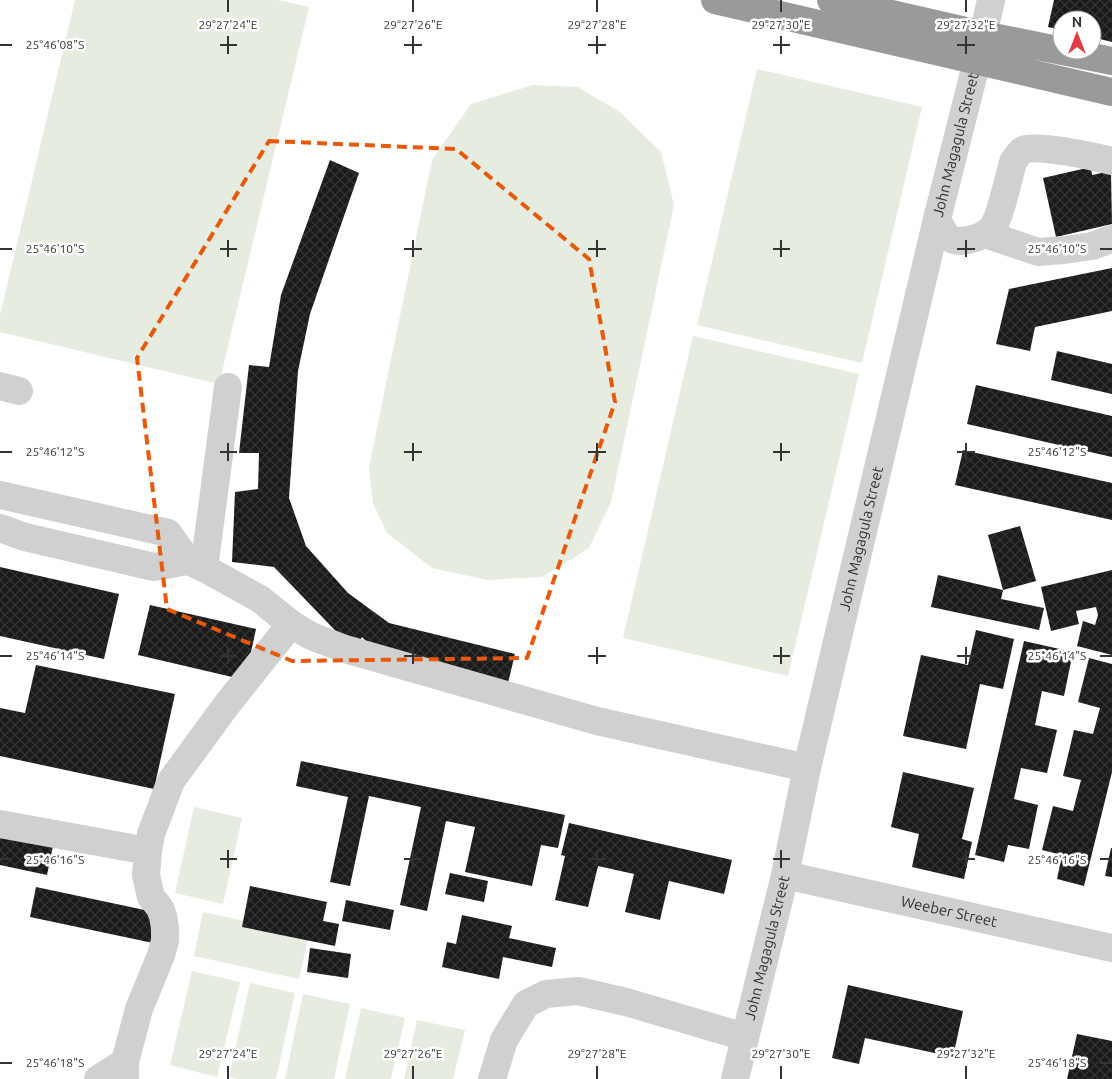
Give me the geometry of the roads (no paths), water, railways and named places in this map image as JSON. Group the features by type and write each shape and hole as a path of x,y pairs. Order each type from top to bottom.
{"highway":[{"path":"716,0 1112,92"},
{"path":"831,0 983,35 1112,61"}],"street":[{"name":"John Magagula Street","path":"735,1079 785,875 807,768 937,219 977,62 990,0"},
{"path":"937,219 946,236 952,240 974,239 985,234 993,226 1013,162 1025,149 1055,150 1112,161"},
{"path":"985,234 1038,252 1092,246 1112,239"},
{"path":"196,564 228,387"},
{"path":"0,495 168,533 196,564 260,599 291,624 310,636 345,649 588,718 807,768"},
{"path":"0,528 25,537 154,567 196,564"},
{"path":"98,1079 125,1070 139,1009 165,941 163,916 160,908 151,897 146,875 151,834 171,781 291,624"},
{"path":"0,824 148,851"},
{"name":"Weeber Street","path":"785,875 1112,948"},
{"path":"492,1079 504,1040 526,1004 546,994 578,992 626,1002 745,1037"}]}
